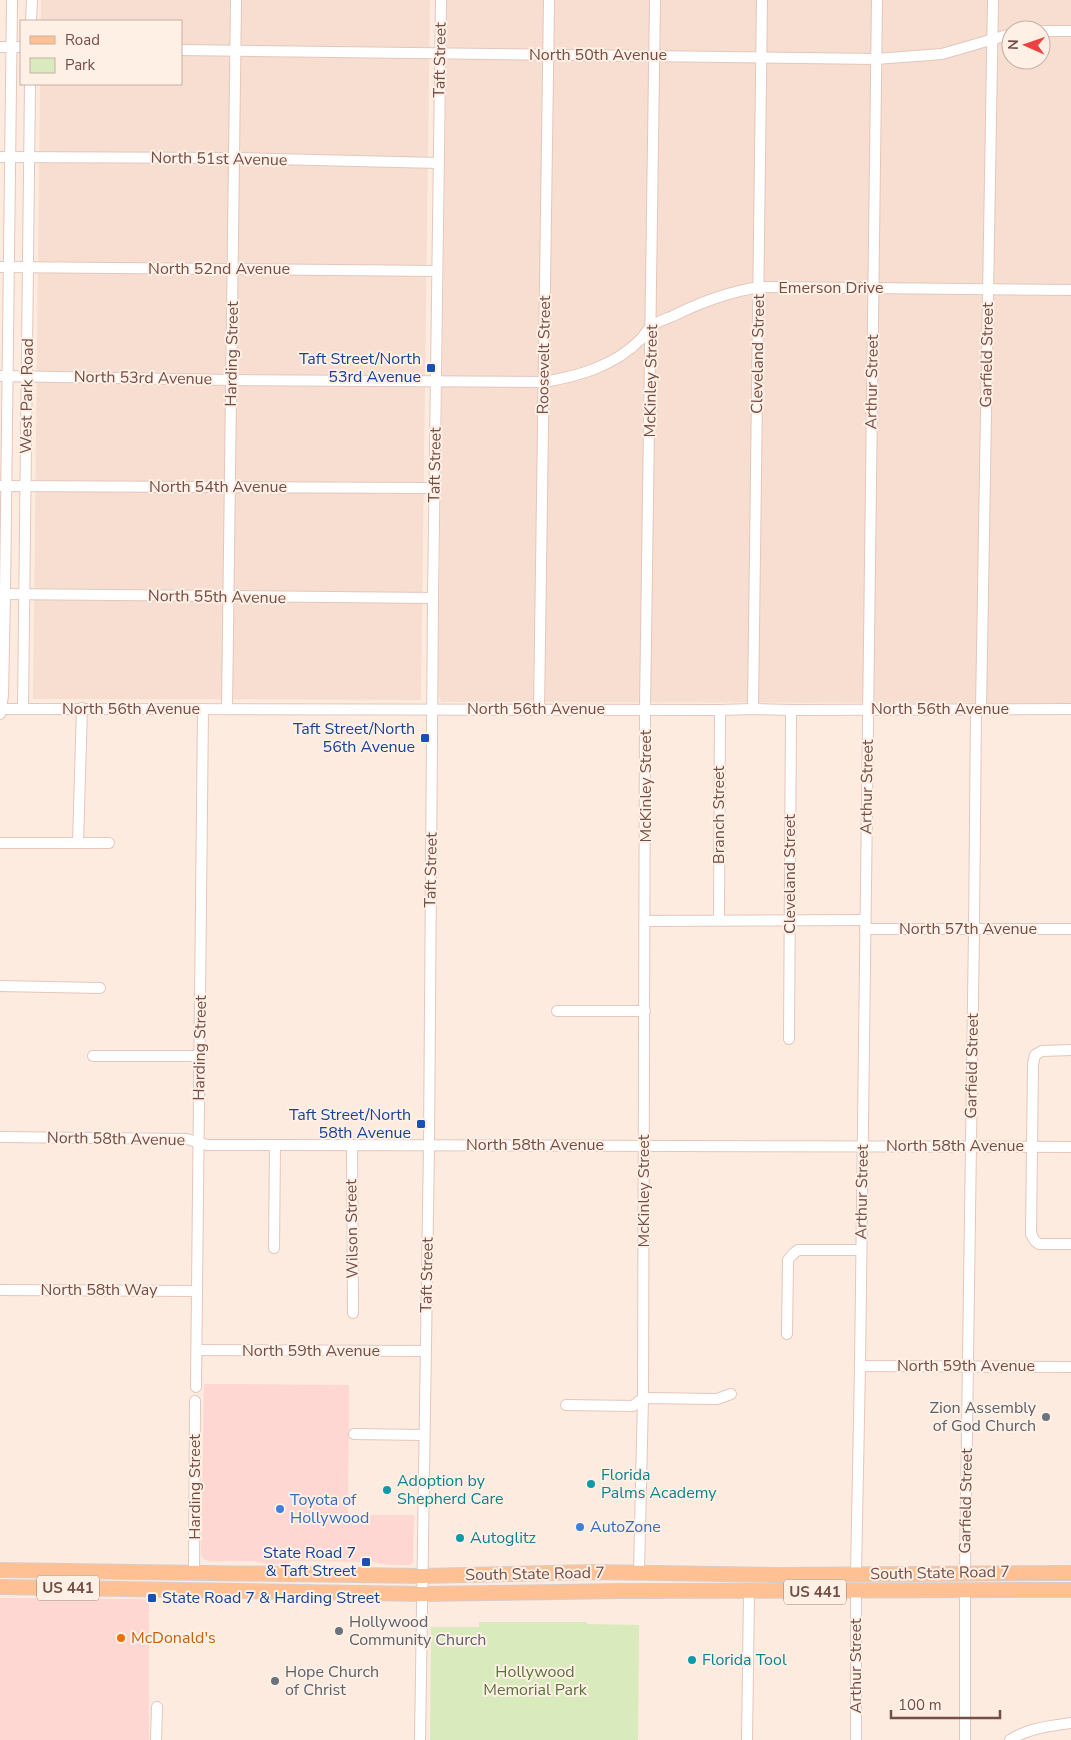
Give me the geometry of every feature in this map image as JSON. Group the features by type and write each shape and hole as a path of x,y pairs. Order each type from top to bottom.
{"main road":[{"name":"South State Road 7","path":"0,1570 422,1576 639,1572 768,1574 1071,1573"},
{"path":"29,1587 35,1577 48,1571"},
{"path":"620,1591 634,1584 639,1572"},
{"path":"177,1590 188,1583 194,1574"},
{"path":"216,1590 222,1580 232,1574"},
{"path":"749,1592 755,1582 768,1574"},
{"path":"1053,1590 1068,1584 1071,1579"},
{"name":"South State Road 7","path":"0,1587 422,1594 620,1591 856,1592 1071,1590"}],"street":[{"name":"West Park Road","path":"0,710 3,696 5,157 16,47 12,0"},
{"path":"31,20 32,0"},
{"name":"Harding Street","path":"227,708 236,0"},
{"name":"Taft Street","path":"420,1740 429,1145 437,271 442,0"},
{"name":"Roosevelt Street","path":"539,710 549,0"},
{"name":"McKinley Street","path":"639,1572 643,1398 646,709 655,0"},
{"name":"Cleveland Street","path":"753,708 762,0"},
{"name":"Arthur Street","path":"856,1574 877,0"},
{"name":"Garfield Street","path":"965,1573 974,929 993,0"},
{"path":"1051,31 1071,31"},
{"name":"North 50th Avenue","path":"182,50 876,59 942,54 1001,37"},
{"path":"0,47 16,47"},
{"name":"West Park Road","path":"24,708 31,158 30,85"},
{"name":"North 51st Avenue","path":"5,157 234,158 439,163"},
{"name":"North 52nd Avenue","path":"4,267 437,271"},
{"name":"Emerson Drive","path":"436,381 544,382 588,372 612,361 640,340 652,326 689,307 717,296 759,287 1071,290"},
{"name":"North 53rd Avenue","path":"4,376 436,381"},
{"name":"North 54th Avenue","path":"3,486 436,488"},
{"name":"North 55th Avenue","path":"3,594 433,598"},
{"name":"North 56th Avenue","path":"0,710 24,708 433,708 539,710 720,710 753,708 791,710 1071,709"},
{"path":"78,843 82,708"},
{"name":"Harding Street","path":"196,1387 203,709"},
{"name":"Branch Street","path":"719,920 720,710"},
{"name":"Cleveland Street","path":"789,1039 791,710"},
{"path":"0,843 110,844"},
{"name":"North 57th Avenue","path":"646,921 790,920 974,929 1071,928"},
{"path":"0,986 100,988"},
{"path":"557,1011 645,1011"},
{"path":"1071,1050 1042,1050 1035,1055 1032,1064 1030,1234 1039,1244 1071,1244"},
{"path":"93,1056 200,1056"},
{"name":"North 58th Avenue","path":"0,1138 187,1139 207,1144 275,1145 1071,1146"},
{"path":"274,1248 275,1145"},
{"name":"Wilson Street","path":"352,1145 353,1313"},
{"path":"787,1334 788,1260 793,1254 798,1250 861,1250"},
{"name":"North 58th Way","path":"0,1290 197,1291"},
{"name":"North 59th Avenue","path":"197,1350 426,1351"},
{"name":"North 59th Avenue","path":"860,1366 1071,1367"},
{"path":"566,1405 632,1406 643,1398 718,1399 732,1394"},
{"name":"Harding Street","path":"194,1574 195,1401"},
{"path":"354,1434 424,1435"},
{"path":"965,1590 965,1740"},
{"path":"748,1740 749,1592"},
{"name":"Arthur Street","path":"856,1592 856,1740"},
{"path":"156,1740 157,1707"},
{"path":"1010,1740 1040,1728 1071,1723"}],"shaded area":[{"path":"41,0 430,0 421,700 33,699 40,85 182,85 182,20 41,20"},
{"path":"447,0 1071,0 1071,703 441,702 438,693"},
{"path":"204,1384 349,1385 348,1515 414,1515 413,1563 409,1565 388,1565 373,1562 292,1561 286,1565 253,1561 209,1561 203,1559 201,1553"},
{"path":"0,1598 149,1599 149,1740 0,1740"}],"green space":[{"name":"Hollywood Memorial Park","path":"479,1622 587,1622 587,1624 639,1625 638,1740 430,1740 431,1627 479,1627"}],"place":[{"name":"Taft Street/North 53rd Avenue","path":"431,368"},
{"name":"Taft Street/North 56th Avenue","path":"425,738"},
{"name":"Taft Street/North 58th Avenue","path":"421,1124"},
{"name":"Zion Assembly of God Church","path":"1046,1417"},
{"name":"Florida Palms Academy","path":"591,1484"},
{"name":"Adoption by Shepherd Care","path":"387,1490"},
{"name":"Toyota of Hollywood","path":"280,1509"},
{"name":"AutoZone","path":"580,1527"},
{"name":"Autoglitz","path":"460,1538"},
{"name":"State Road 7 & Taft Street","path":"366,1562"},
{"name":"State Road 7 & Harding Street","path":"152,1598"},
{"name":"Hollywood Community Church","path":"339,1631"},
{"name":"McDonald's","path":"121,1638"},
{"name":"Florida Tool","path":"692,1660"},
{"name":"Hope Church of Christ","path":"275,1681"}]}
